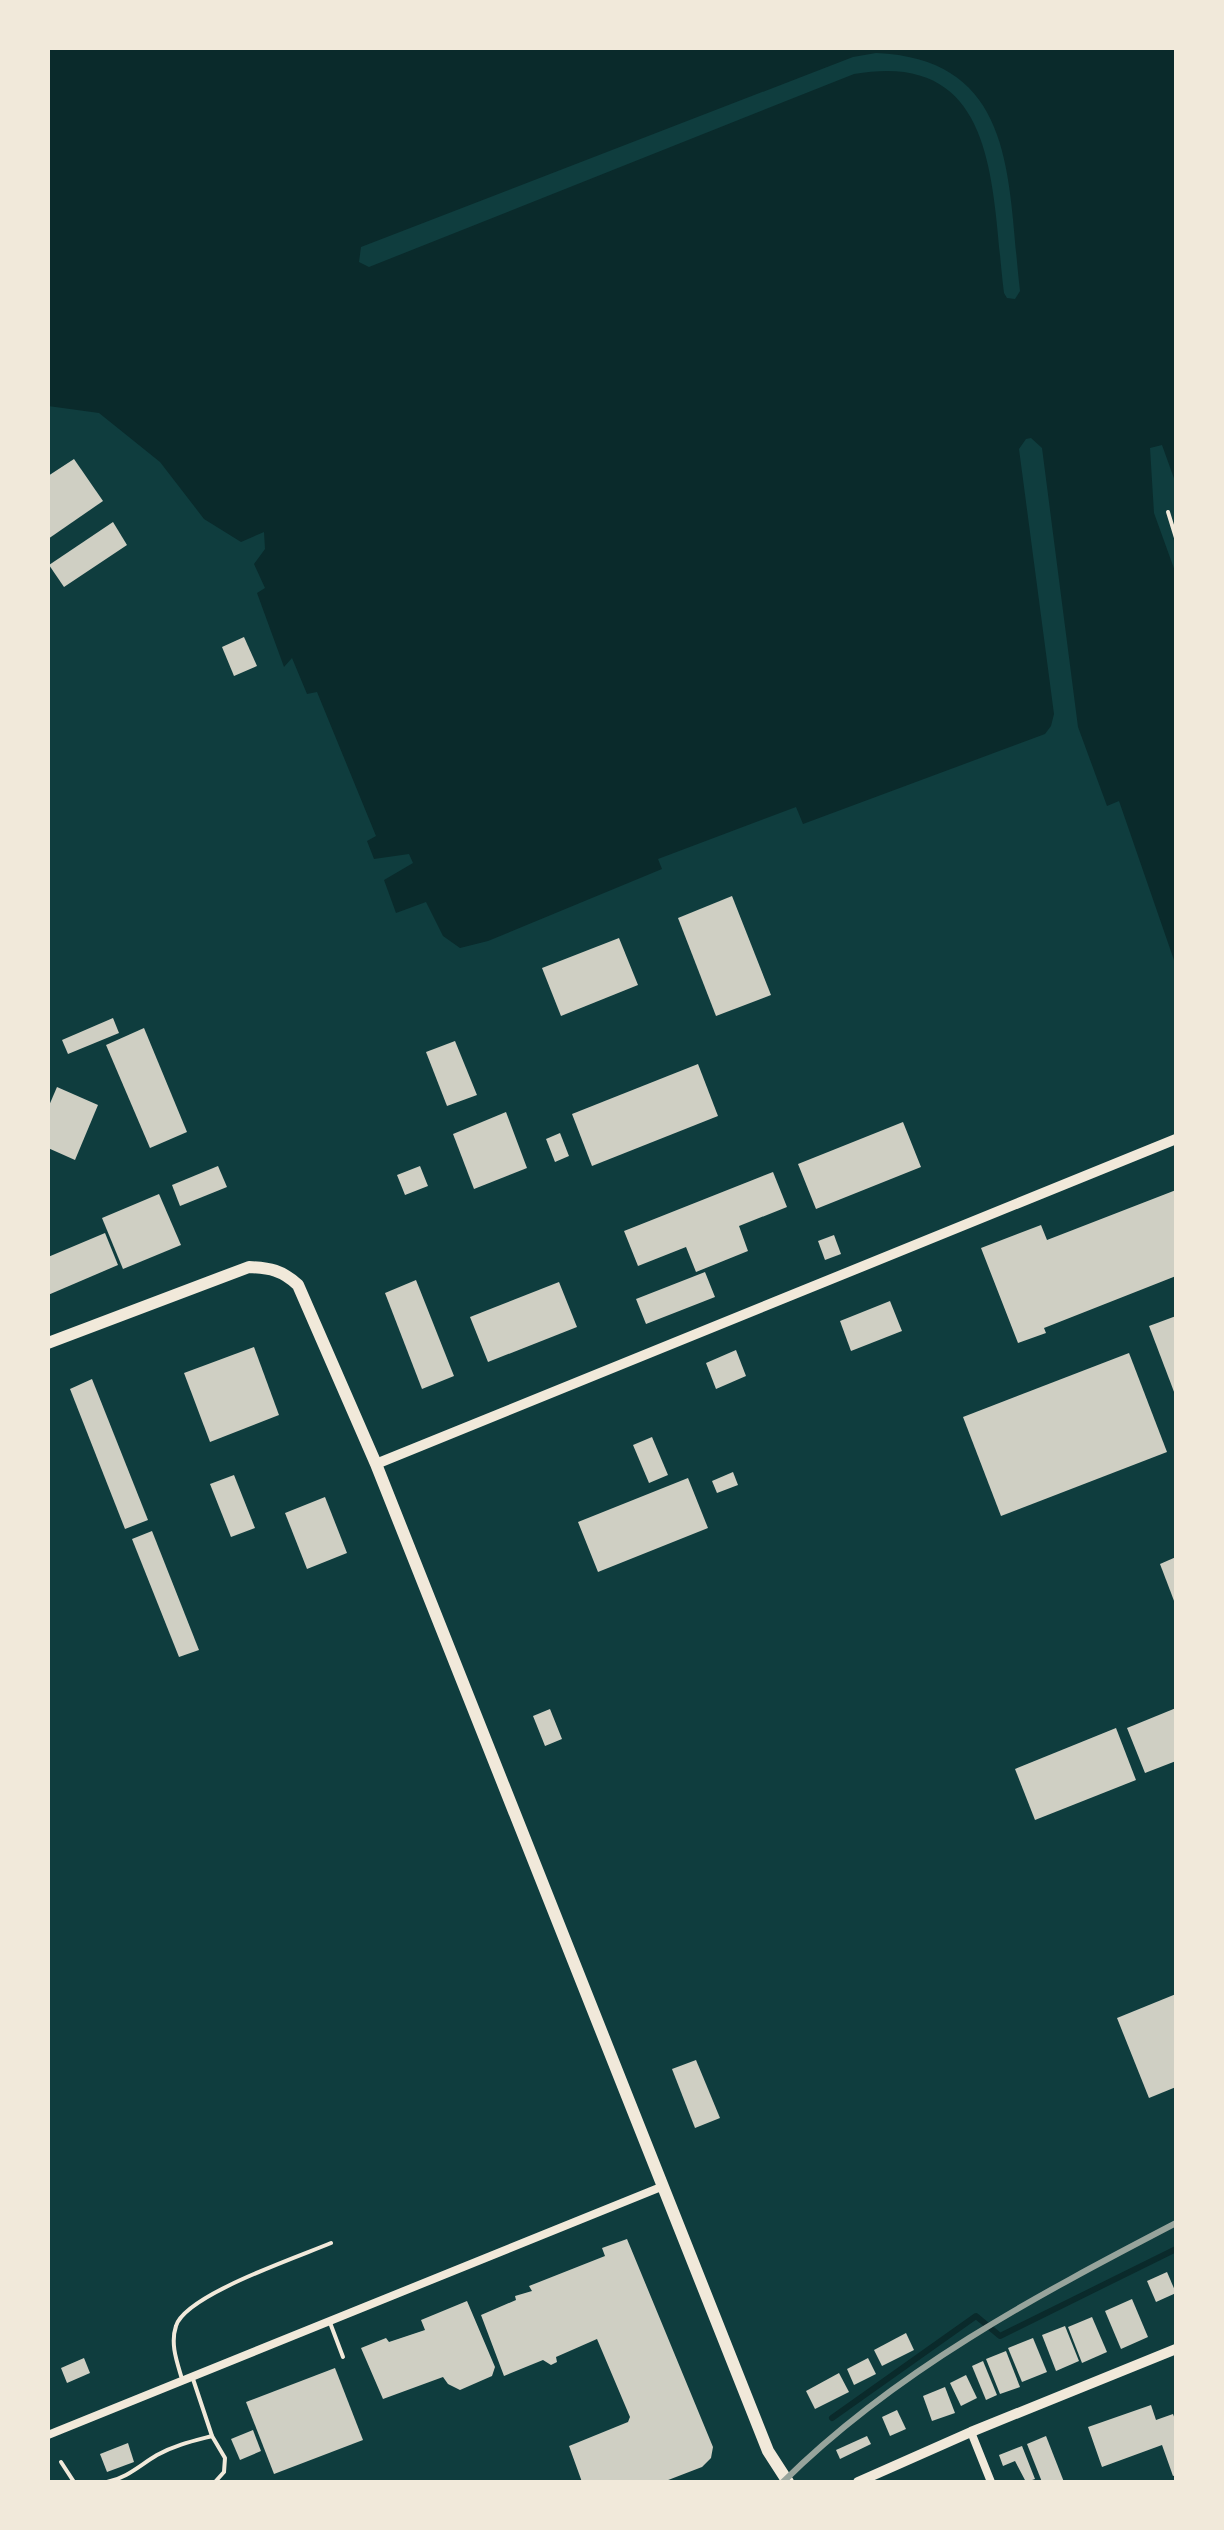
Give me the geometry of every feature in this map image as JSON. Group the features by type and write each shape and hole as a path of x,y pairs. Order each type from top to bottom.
{"highway":[{"path":"48,1343 248,1267 271,1268 298,1285 376,1464 768,2452 788,2482"}],"street":[{"path":"376,1464 1176,1139"},
{"path":"48,2435 661,2187"},
{"path":"858,2482 1176,2349"},
{"path":"971,2432 991,2482"}],"lane":[{"path":"215,2482 224,2472 225,2458 174,2350 176,2326 186,2309 206,2296 331,2243"},
{"path":"329,2320 344,2357"},
{"path":"107,2482 125,2477 182,2443 212,2436"},
{"path":"61,2462 74,2482"}],"path":[{"path":"1168,512 1176,538"}],"water":[{"path":"48,48 1176,48 1176,484 1162,445 1150,448 1154,513 1176,574 1176,966 1119,801 1107,806 1078,727 1042,448 1031,438 1019,449 1054,714 1045,734 803,824 796,807 658,859 662,869 488,941 460,948 443,936 426,902 396,913 384,880 413,863 409,854 374,859 367,841 376,836 317,692 307,694 292,658 284,667 257,593 265,588 254,564 265,549 264,532 241,542 204,519 160,462 99,413 48,406","holes":["876,53 923,61 957,78 981,102 997,134 1012,209 1020,291 1015,299 1004,293 990,172 979,136 963,105 938,83 902,72 854,74 369,267 359,262 361,247 853,57"]}],"building":[{"path":"74,459 103,501 48,539 48,476"},
{"path":"113,522 127,545 64,587 49,565"},
{"path":"244,637 257,666 234,676 222,647"},
{"path":"732,896 771,995 716,1016 678,918"},
{"path":"619,938 638,985 561,1016 542,968"},
{"path":"113,1018 119,1033 68,1054 62,1040"},
{"path":"144,1028 187,1132 150,1148 106,1045"},
{"path":"455,1041 477,1095 447,1106 426,1052"},
{"path":"698,1064 718,1116 592,1166 572,1114"},
{"path":"57,1087 98,1105 75,1160 48,1148 48,1108"},
{"path":"506,1112 527,1168 474,1189 453,1134"},
{"path":"903,1122 921,1167 816,1209 798,1164"},
{"path":"560,1133 569,1156 555,1162 546,1139"},
{"path":"218,1166 227,1187 180,1206 172,1185"},
{"path":"420,1166 428,1186 405,1195 397,1175"},
{"path":"773,1172 787,1207 739,1226 748,1251 696,1272 686,1247 638,1266 624,1231"},
{"path":"1176,1190 1176,1276 1044,1328 1046,1333 1018,1343 981,1248 1041,1225 1047,1240"},
{"path":"159,1194 181,1245 123,1269 102,1218"},
{"path":"105,1233 118,1265 48,1295 48,1257"},
{"path":"834,1235 841,1254 825,1260 818,1241"},
{"path":"705,1272 715,1297 646,1324 636,1299"},
{"path":"416,1280 454,1376 422,1389 385,1293"},
{"path":"559,1282 577,1327 488,1362 470,1317"},
{"path":"890,1301 902,1331 851,1351 840,1321"},
{"path":"1176,1316 1176,1397 1149,1326"},
{"path":"254,1347 279,1415 210,1442 184,1373"},
{"path":"736,1350 746,1376 716,1389 706,1363"},
{"path":"1129,1353 1167,1452 1001,1516 963,1417"},
{"path":"92,1379 148,1520 125,1529 70,1389"},
{"path":"652,1437 668,1475 649,1483 633,1445"},
{"path":"733,1472 738,1485 717,1493 712,1481"},
{"path":"234,1475 255,1528 231,1537 210,1484"},
{"path":"688,1478 708,1528 598,1572 578,1522"},
{"path":"325,1497 347,1553 307,1569 285,1513"},
{"path":"152,1531 199,1650 179,1657 132,1539"},
{"path":"1176,1557 1176,1606 1160,1564"},
{"path":"1176,1708 1176,1761 1145,1773 1127,1728"},
{"path":"550,1709 562,1739 545,1746 533,1716"},
{"path":"1116,1728 1136,1780 1035,1820 1015,1769"},
{"path":"1176,1994 1176,2087 1149,2098 1117,2018"},
{"path":"696,2060 720,2118 695,2128 672,2069"},
{"path":"627,2239 713,2447 711,2458 702,2467 663,2482 582,2482 569,2446 628,2422 630,2417 597,2339 556,2357 557,2362 551,2365 543,2360 504,2376 481,2315 532,2291 529,2286 605,2256 602,2248"},
{"path":"1167,2272 1176,2293 1156,2302 1147,2281"},
{"path":"1132,2299 1148,2337 1121,2349 1105,2311"},
{"path":"467,2301 495,2367 492,2376 460,2390 443,2377 383,2399 361,2348 425,2330 421,2320"},
{"path":"1092,2317 1107,2352 1082,2363 1068,2327"},
{"path":"1065,2326 1079,2361 1056,2371 1042,2335"},
{"path":"906,2333 914,2350 882,2366 874,2350"},
{"path":"1033,2338 1047,2372 1022,2382 1008,2348"},
{"path":"1006,2351 1020,2387 1000,2394 986,2359"},
{"path":"84,2358 90,2373 67,2383 61,2368"},
{"path":"868,2358 876,2374 854,2385 847,2369"},
{"path":"983,2361 997,2395 986,2400 972,2366"},
{"path":"335,2368 363,2440 274,2474 246,2402"},
{"path":"839,2373 849,2392 815,2409 806,2391"},
{"path":"966,2375 977,2398 961,2406 950,2383"},
{"path":"945,2387 955,2413 932,2421 923,2396"},
{"path":"1151,2405 1156,2420 1173,2414 1176,2422 1176,2475 1173,2476 1162,2445 1102,2467 1088,2427"},
{"path":"897,2410 906,2429 890,2436 882,2417"},
{"path":"253,2430 261,2451 240,2460 231,2439"},
{"path":"867,2436 871,2444 840,2459 836,2450"},
{"path":"1046,2436 1064,2482 1042,2482 1027,2444"},
{"path":"128,2443 134,2462 107,2472 100,2454"},
{"path":"1022,2446 1035,2479 1026,2482 1015,2461 1003,2466 999,2455"}],"waterway":[{"path":"832,2418 976,2316 1000,2336 1176,2249"}],"railway":[{"path":"783,2482 872,2405 920,2370 1020,2307 1176,2223"}]}
